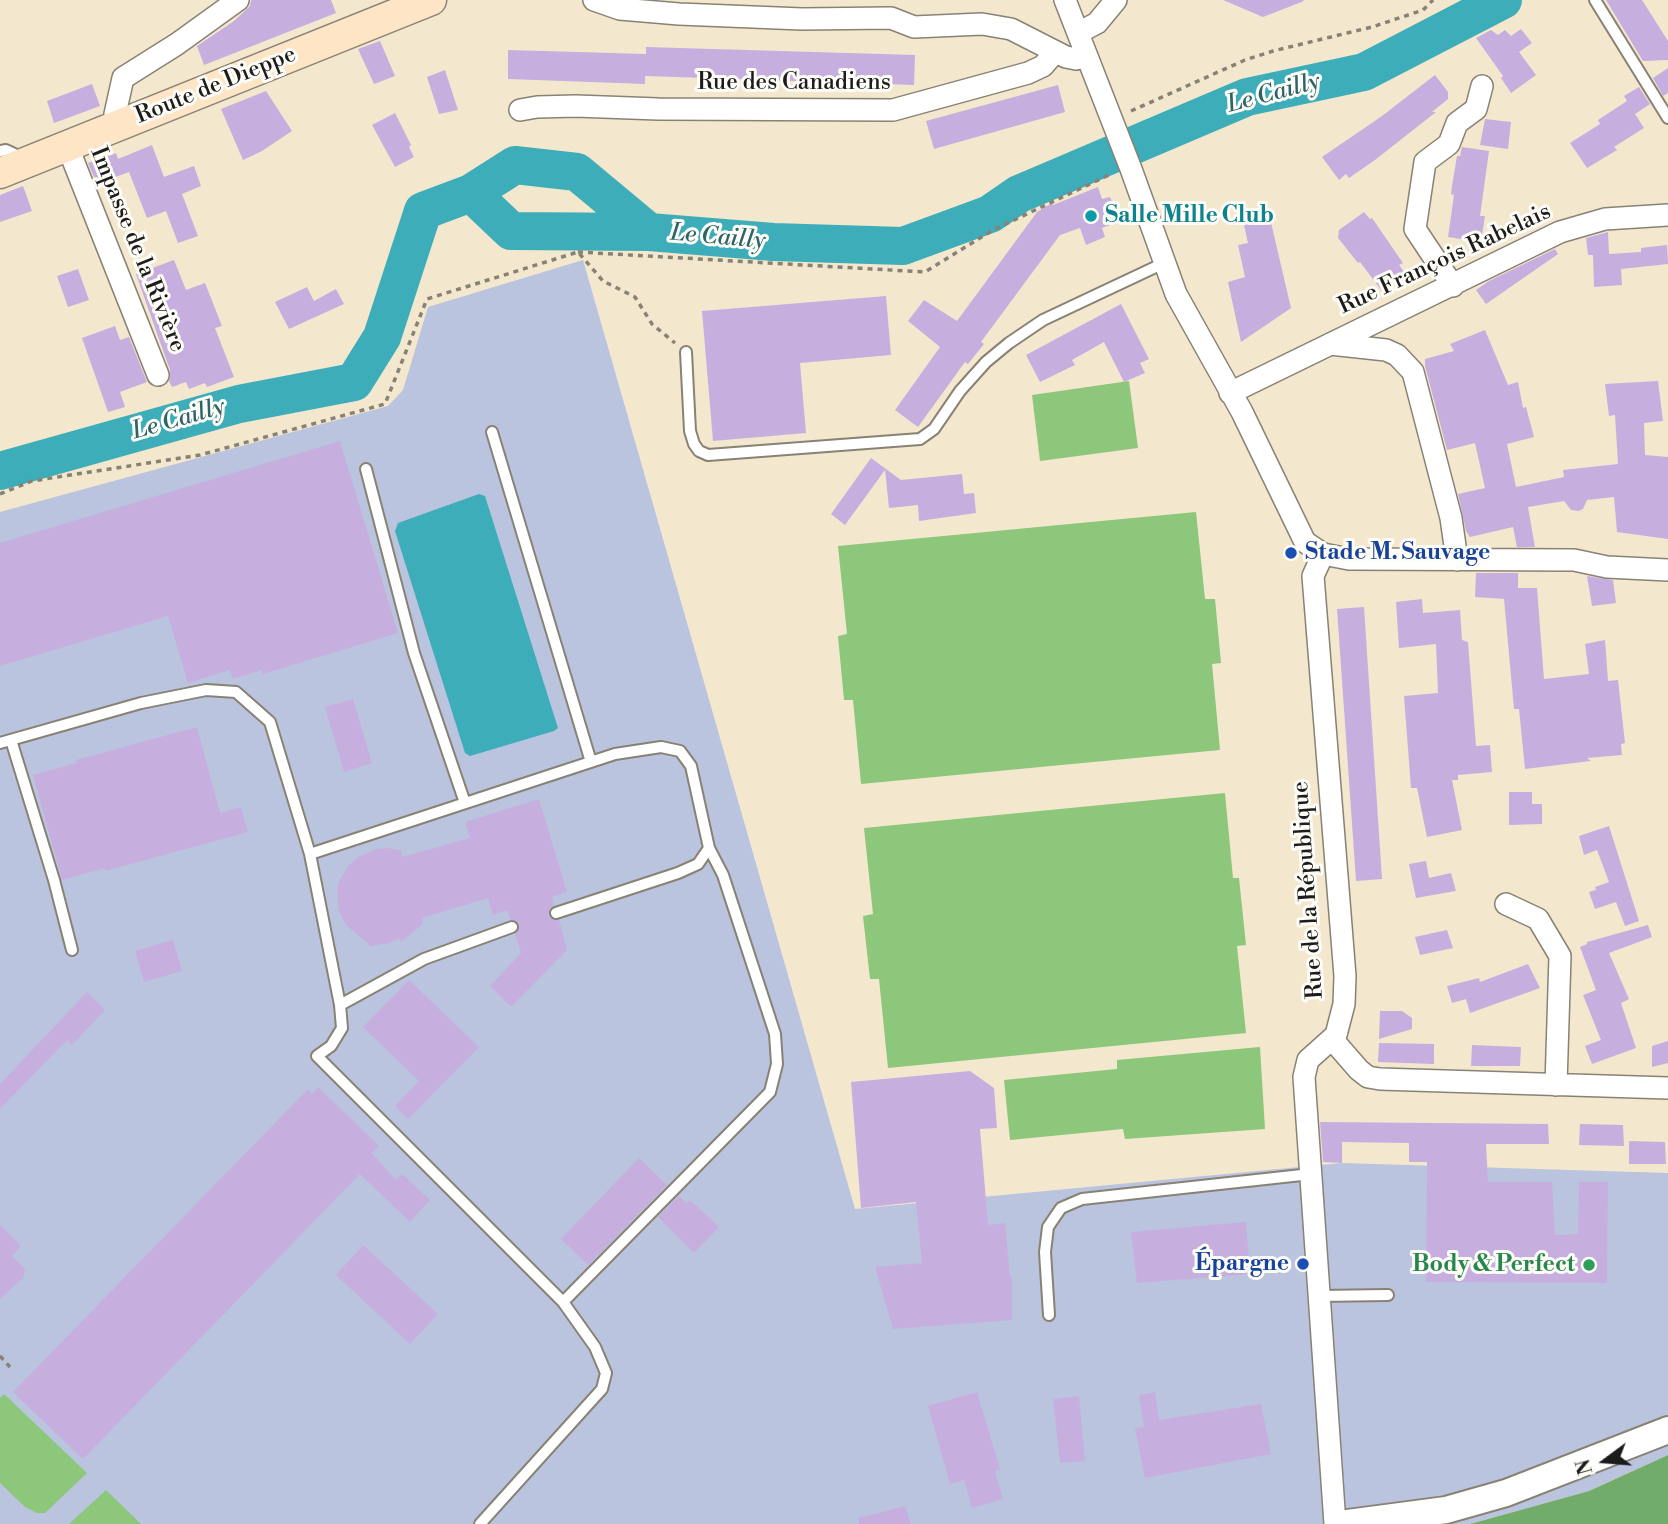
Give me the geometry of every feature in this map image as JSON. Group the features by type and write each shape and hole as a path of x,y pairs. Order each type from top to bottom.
{"main road":[{"name":"Route de Dieppe","path":"0,173 431,0"}],"street":[{"path":"118,126 115,114 123,78 177,44 238,0"},
{"path":"594,0 620,9 679,14 802,19 891,18 914,27 982,24 1011,29 1055,52 1076,59 1086,55"},
{"path":"1065,0 1176,294 1242,412 1305,542 1323,554 1349,559 1574,560 1607,567 1668,569"},
{"path":"1078,33 1097,23 1116,0"},
{"name":"Rue des Canadiens","path":"520,110 576,106 893,110 1028,73 1043,66 1055,52"},
{"path":"1453,286 1415,229 1425,162 1448,144 1457,123 1476,109 1482,86"},
{"name":"Impasse de la Rivière","path":"67,145 158,375"},
{"name":"Rue François Rabelais","path":"1230,393 1560,233 1605,219 1668,215"},
{"path":"1329,344 1386,350 1397,355 1413,372 1451,518 1457,560"},
{"name":"Rue de la République","path":"1323,554 1313,576 1345,976 1341,1020 1332,1039"},
{"path":"1506,904 1538,919 1560,956 1556,1085"},
{"path":"1668,1088 1380,1079 1368,1077 1359,1070 1332,1039 1308,1060 1304,1077 1337,1524 1446,1510 1562,1472 1668,1430"}],"lane":[{"path":"1595,0 1668,118"},
{"path":"0,150 6,150 29,161"},
{"path":"687,352 690,431 699,451 708,455 920,439 934,429 960,391 986,362 1010,343 1043,320 1164,263"},
{"path":"492,432 591,762"},
{"path":"366,469 414,653 465,803"},
{"path":"72,950 54,880 6,742 162,698 206,690 236,692 270,722 310,854 340,1005 342,1028 331,1046 317,1056 563,1302 595,1347 606,1373 602,1389 480,1524"},
{"path":"310,854 615,754 661,747 680,751 691,766 709,848 723,875 775,1034 777,1065 770,1092 563,1302"},
{"path":"556,913 678,873 698,864 709,848"},
{"path":"340,1005 424,959 513,927"},
{"path":"1049,1315 1045,1252 1048,1227 1061,1208 1082,1199 1311,1174"},
{"path":"1319,1296 1388,1295"}],"path":[{"path":"1130,112 1245,60 1373,27 1423,9 1433,0"},
{"path":"0,494 32,481 200,455 385,404 427,299 578,252 925,272 993,230 1105,176"},
{"path":"578,252 603,281 635,296 652,324 687,352"},
{"path":"0,1356 10,1367"}],"shaded area":[{"path":"583,260 855,1209 1342,1163 1668,1173 1668,1455 1589,1491 1470,1524 0,1524 0,512 388,406 403,390 428,307"}],"green space":[{"path":"1129,381 1138,448 1040,461 1032,395"},
{"path":"1196,512 1205,599 1215,599 1221,663 1212,664 1220,750 861,784 853,700 844,700 838,636 847,634 838,546"},
{"path":"1225,793 1233,878 1239,878 1246,945 1237,946 1246,1033 888,1068 879,979 870,979 863,916 873,914 864,828"},
{"path":"1260,1047 1265,1129 1125,1139 1123,1129 1010,1140 1004,1080 1117,1069 1117,1060"},
{"path":"4,1394 87,1473 45,1513 37,1513 25,1507 0,1483 0,1398"},
{"path":"1668,1455 1668,1524 1470,1524 1589,1491"},
{"path":"106,1490 141,1524 69,1524"}],"water":[{"path":"479,494 485,496 558,728 470,756 465,753 395,531 398,523"}],"building":[{"path":"251,0 331,0 336,13 204,65 197,46 234,21 250,6"},
{"path":"1223,0 1303,0 1304,1 1263,17"},
{"path":"1606,0 1642,0 1668,41 1668,60 1643,61"},
{"path":"1521,29 1532,43 1519,52 1536,75 1511,93 1501,78 1503,76 1476,38 1491,30 1498,35 1505,30 1511,36"},
{"path":"380,41 395,76 374,84 358,49"},
{"path":"646,47 915,55 914,85 645,76 645,84 508,79 508,50 646,54"},
{"path":"1668,68 1668,93 1663,96 1653,78"},
{"path":"445,70 458,110 439,114 427,77"},
{"path":"1435,75 1448,92 1448,99 1432,112 1436,112 1375,160 1349,178 1346,174 1339,180 1322,157"},
{"path":"92,84 100,106 54,123 47,101"},
{"path":"1058,85 1065,112 934,149 926,121"},
{"path":"1639,87 1650,104 1635,114 1644,128 1614,147 1617,150 1587,168 1570,143 1600,124 1598,120 1627,101 1624,96"},
{"path":"266,91 292,131 243,160 221,109"},
{"path":"395,113 414,157 395,167 372,125"},
{"path":"1485,119 1511,122 1508,149 1480,145"},
{"path":"152,145 164,177 194,166 201,186 182,194 198,236 178,243 166,211 147,218 129,172 97,184 88,163 116,153 118,159"},
{"path":"1462,147 1489,151 1480,216 1485,216 1481,242 1448,237 1454,195 1451,194 1452,186 1457,156 1460,156"},
{"path":"23,186 32,211 0,222 0,195"},
{"path":"1098,187 1102,199 1110,197 1120,221 1102,228 1105,237 1086,245 1080,228 1060,235 981,342 984,344 968,364 965,362 918,427 895,410 940,347 908,321 924,300 957,321 1037,212 1052,203 1053,205"},
{"path":"1364,212 1372,218 1403,263 1399,265 1405,273 1382,291 1338,238 1339,230"},
{"path":"1269,214 1291,308 1241,342 1228,282 1245,277 1238,245 1248,243 1243,220"},
{"path":"1608,232 1609,254 1641,252 1641,248 1667,245 1668,264 1621,269 1622,285 1594,287 1593,255 1588,255 1586,238"},
{"path":"1555,249 1558,254 1486,304 1476,290 1489,281"},
{"path":"174,260 186,290 205,283 222,326 215,328 234,377 207,387 205,383 189,389 186,382 172,387 169,381 170,370 136,274"},
{"path":"78,269 89,300 68,307 57,276"},
{"path":"307,287 314,301 336,289 344,304 289,329 275,302"},
{"path":"886,296 891,355 800,363 806,433 713,441 702,311"},
{"path":"1121,304 1149,359 1140,363 1145,373 1124,382 1104,342 1072,360 1075,365 1040,382 1026,355"},
{"path":"115,326 120,340 129,337 147,382 120,392 125,407 108,412 82,338"},
{"path":"1485,330 1508,385 1518,382 1523,408 1526,407 1534,437 1507,444 1516,487 1564,477 1563,470 1618,464 1615,415 1609,416 1605,384 1658,381 1663,421 1644,423 1645,455 1668,457 1668,539 1617,532 1614,497 1587,500 1579,511 1571,510 1564,501 1528,507 1535,547 1517,547 1513,527 1470,537 1466,531 1458,494 1485,488 1475,443 1447,450 1425,359 1454,351 1450,344"},
{"path":"340,441 398,633 263,674 262,670 233,679 230,670 188,683 168,616 0,666 0,543"},
{"path":"871,458 901,480 962,474 964,494 974,493 976,513 919,521 918,505 889,508 885,470 845,525 831,514"},
{"path":"1476,573 1518,573 1518,588 1537,588 1544,679 1589,674 1585,644 1605,640 1608,681 1618,680 1625,743 1621,744 1622,755 1525,769 1519,709 1514,709 1504,599 1475,597"},
{"path":"1587,576 1613,580 1616,603 1592,606"},
{"path":"1422,599 1423,613 1460,610 1462,640 1468,642 1476,746 1490,745 1492,772 1458,775 1458,780 1452,780 1462,830 1427,837 1417,788 1411,788 1404,696 1438,693 1436,644 1399,648 1396,602"},
{"path":"1364,607 1382,879 1356,881 1337,609"},
{"path":"353,699 372,763 344,772 325,707"},
{"path":"197,727 220,813 241,807 248,832 62,880 33,775 76,763 76,760"},
{"path":"1509,792 1532,792 1532,804 1542,804 1542,824 1509,825"},
{"path":"539,799 567,892 552,897 554,905 548,915 551,919 559,920 567,950 511,1007 490,986 521,953 515,934 520,925 510,919 507,910 493,915 488,898 422,918 423,924 401,942 399,938 371,946 347,926 339,912 338,884 348,866 358,857 376,849 387,848 401,850 402,857 470,838 465,822"},
{"path":"1609,826 1639,921 1625,926 1616,902 1595,909 1589,892 1609,882 1597,850 1584,855 1579,836"},
{"path":"1426,861 1429,878 1451,873 1456,891 1416,898 1409,864"},
{"path":"1648,925 1652,937 1609,953 1629,999 1621,1003 1636,1048 1592,1064 1585,1046 1601,1040 1583,995 1596,990 1580,947 1587,942"},
{"path":"1447,930 1453,948 1420,955 1415,937"},
{"path":"173,940 182,971 144,982 135,951"},
{"path":"1528,964 1540,988 1470,1013 1466,999 1452,1003 1447,986 1479,978 1480,982"},
{"path":"409,980 479,1047 408,1119 395,1106 419,1081 363,1027"},
{"path":"87,992 105,1010 72,1045 67,1040 0,1109 0,1084"},
{"path":"1380,1011 1402,1011 1412,1018 1412,1029 1379,1039"},
{"path":"1668,1041 1668,1063 1652,1067 1652,1046"},
{"path":"1379,1043 1434,1044 1434,1064 1378,1062"},
{"path":"1472,1045 1521,1047 1520,1066 1471,1066"},
{"path":"970,1071 994,1088 997,1128 980,1129 988,1225 1005,1223 1012,1277 1012,1320 893,1329 875,1267 922,1263 916,1202 861,1208 851,1082"},
{"path":"318,1087 379,1146 372,1153 396,1180 402,1174 430,1200 410,1222 360,1174 83,1459 13,1392 308,1089 312,1094"},
{"path":"1320,1122 1548,1124 1549,1144 1486,1144 1488,1182 1552,1182 1555,1235 1578,1234 1579,1182 1608,1182 1607,1283 1426,1282 1427,1162 1409,1162 1409,1143 1342,1142 1342,1163 1323,1162"},
{"path":"1580,1124 1623,1125 1624,1146 1579,1145"},
{"path":"1629,1141 1665,1142 1666,1164 1629,1164"},
{"path":"639,1158 667,1185 588,1265 561,1239"},
{"path":"679,1196 686,1203 690,1200 719,1227 694,1253 658,1217"},
{"path":"1246,1222 1250,1274 1137,1283 1131,1232"},
{"path":"0,1225 21,1246 12,1256 25,1269 23,1278 0,1299"},
{"path":"363,1245 438,1314 410,1344 336,1275"},
{"path":"977,1392 1000,1469 995,1471 1003,1499 972,1508 964,1480 950,1484 928,1406"},
{"path":"1155,1392 1159,1420 1261,1404 1271,1454 1145,1478 1135,1428 1144,1427 1139,1395"},
{"path":"1079,1396 1085,1461 1060,1463 1053,1399"},
{"path":"905,1506 911,1524 859,1524 858,1518"}],"waterway":[{"name":"Le Cailly","path":"0,471 239,404 354,382 382,337 423,211 471,193 515,165 577,172 649,232 773,242 903,246 990,214 1019,194 1247,97 1364,72 1503,0"},
{"path":"471,193 511,231 649,232"}],"place":[{"name":"Salle Mille Club","path":"1091,216"},
{"name":"Stade M. Sauvage","path":"1291,553"},
{"name":"Épargne","path":"1303,1264"},
{"name":"Body & Perfect","path":"1589,1265"}]}
